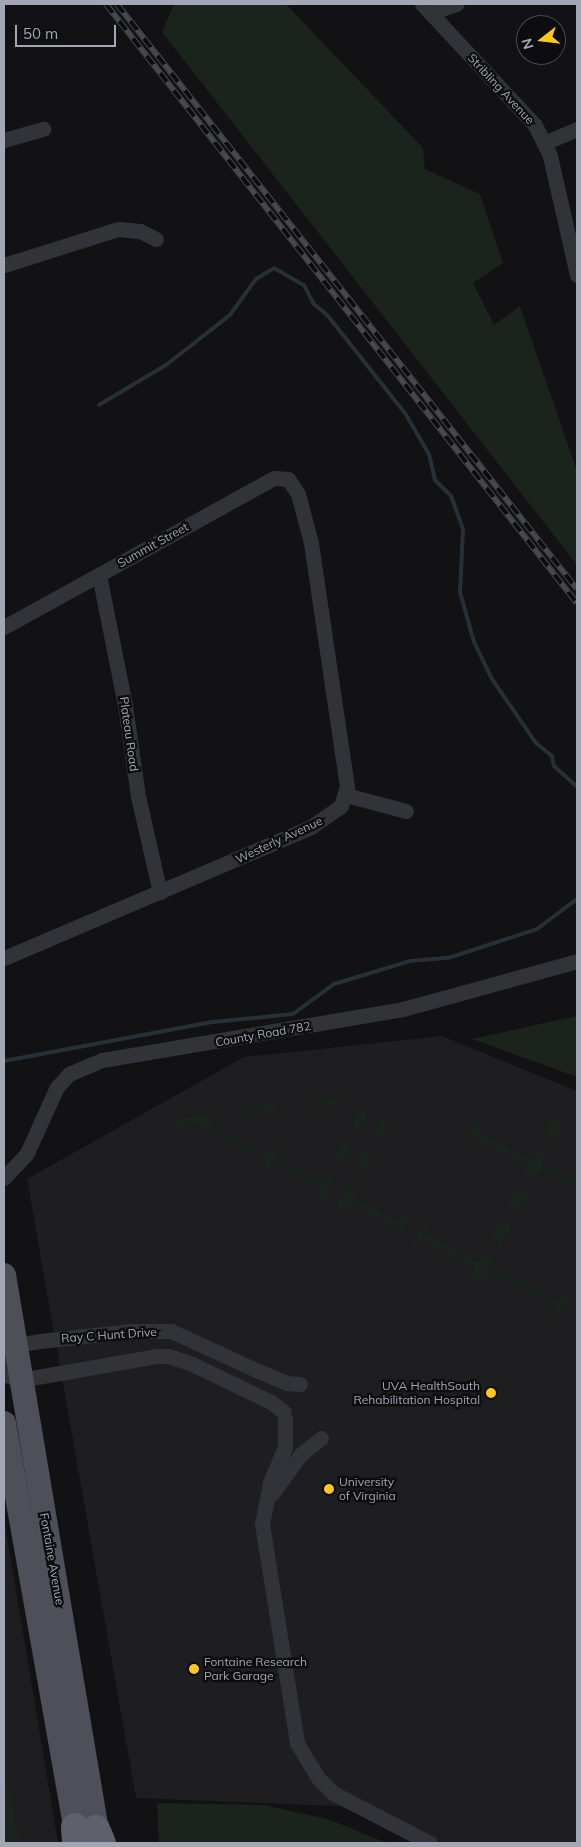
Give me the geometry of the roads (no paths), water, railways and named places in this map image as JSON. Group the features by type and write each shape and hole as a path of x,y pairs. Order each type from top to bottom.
{"main road":[{"name":"Fontaine Avenue","path":"4,1275 12,1377 88,1838"},
{"name":"Fontaine Avenue","path":"4,1423 88,1838"}],"street":[{"path":"426,8 456,4"},
{"name":"Stribling Avenue","path":"426,8 535,125 544,143 577,275"},
{"path":"4,140 43,129"},
{"path":"544,143 577,129"},
{"path":"4,265 118,229 140,231 156,239"},
{"name":"Summit Street","path":"4,627 274,478 288,479 298,494 311,543 346,795"},
{"name":"Plateau Road","path":"99,575 122,686 138,796 160,893"},
{"path":"346,795 406,811"},
{"name":"Westerly Avenue","path":"4,958 311,827 334,814 346,795"},
{"name":"County Road 782","path":"4,1178 27,1153 57,1087 69,1074 102,1060 403,1010 577,961"},
{"name":"Ray C Hunt Drive","path":"9,1352 131,1331 172,1331 256,1370 286,1382 300,1384"},
{"name":"Ray C Hunt Drive","path":"12,1377 156,1356 168,1356 192,1364 271,1402 285,1415 285,1447 270,1482 268,1498"},
{"path":"321,1438 300,1456 268,1498 262,1524 297,1743 318,1778 333,1793 430,1843"}],"waterway":[{"path":"99,405 166,365 230,315 256,279 274,268 304,285 313,303 328,316 405,413 429,454 435,480 451,496 463,529 460,592 474,642 492,679 536,743 552,756 554,766 577,787"},
{"path":"4,1061 213,1022 293,1014 334,984 410,961 448,958 537,929 577,899"}],"railway":[{"path":"106,4 577,603"},
{"path":"117,4 577,589"}],"place":[{"name":"UVA HealthSouth Rehabilitation Hospital","path":"491,1393"},
{"name":"University of Virginia","path":"329,1489"},
{"name":"Fontaine Research Park Garage","path":"194,1669"}]}
